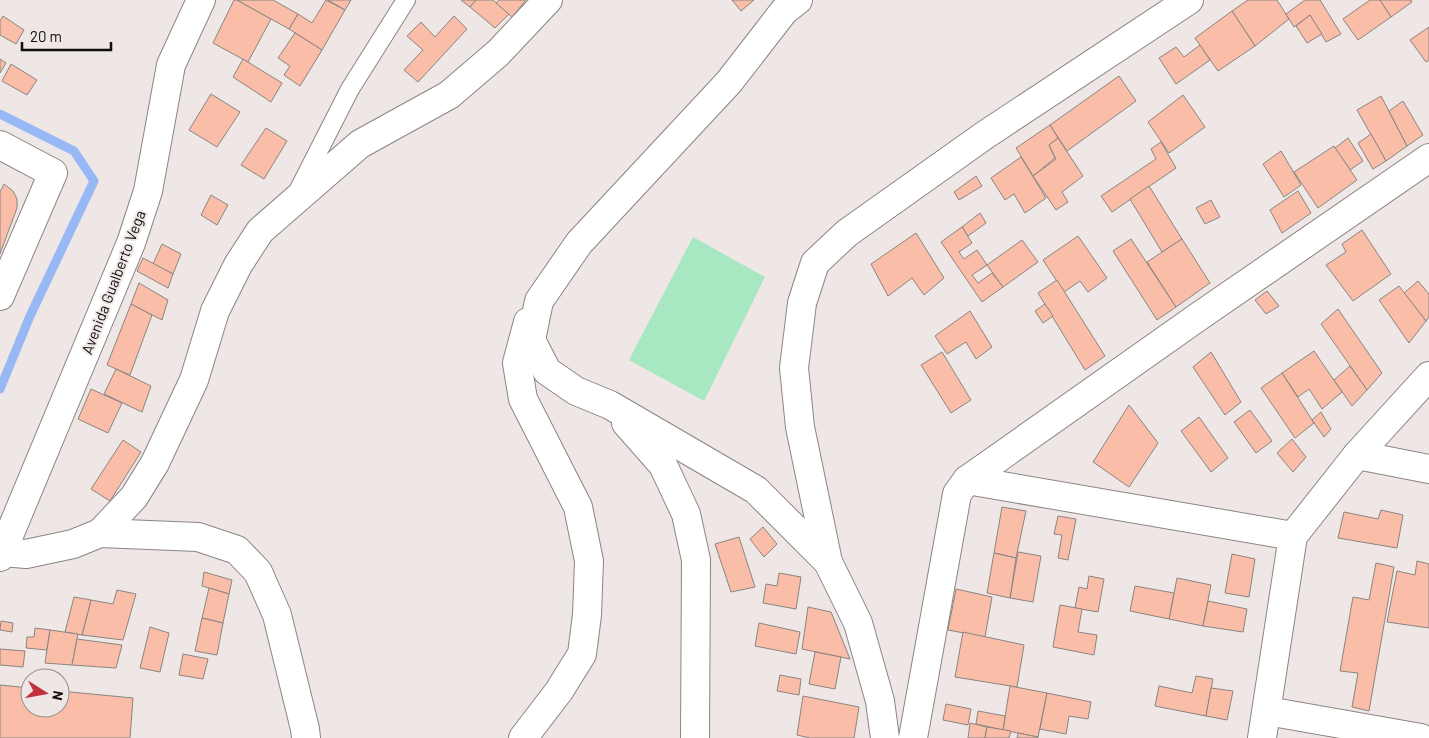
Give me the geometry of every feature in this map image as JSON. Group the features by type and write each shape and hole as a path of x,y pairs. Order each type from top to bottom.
{"street":[{"name":"Avenida Gualberto Vega","path":"2,555 131,243 148,191 171,65 201,0"},
{"path":"2,555 26,554 73,544 100,533 134,497 155,463 194,380 215,312 238,265 260,231 360,144 449,95 498,53 548,0"},
{"path":"523,738 559,691 582,654 588,615 589,561 578,507 523,400 517,364 526,326 539,300 579,243 729,82 784,11 798,0"},
{"path":"885,738 880,701 858,623 828,562 800,427 794,368 802,302 815,264 846,233 969,147 1189,0"},
{"path":"0,145 53,173 0,296"},
{"path":"913,738 957,494 967,480 1198,317 1429,158"},
{"path":"539,300 531,340 547,371 576,391 610,406 756,490 828,562"},
{"path":"1262,738 1292,536 1356,455 1429,376"},
{"path":"610,406 663,465 686,514 696,560 695,738"},
{"path":"1356,455 1429,469"},
{"path":"967,480 1292,536"},
{"path":"100,533 198,538 237,550 258,572 278,615 306,738"},
{"path":"1266,711 1422,738"}],"lane":[{"path":"294,200 350,89 406,0"}],"green space":[{"path":"693,237 765,277 704,401 629,360"}],"building":[{"path":"234,0 271,19 248,62 213,43"},
{"path":"237,0 273,0 298,14 289,29"},
{"path":"326,0 345,10 322,50 289,29 298,14 312,23"},
{"path":"328,0 351,0 345,10"},
{"path":"461,0 476,0 470,7"},
{"path":"476,0 493,0 509,14 495,28 470,7"},
{"path":"499,0 526,0 512,17 496,3"},
{"path":"732,0 754,0 741,11"},
{"path":"1248,0 1277,0 1289,19 1255,46 1232,11"},
{"path":"1305,0 1320,0 1341,34 1326,42 1310,15 1294,27 1286,14"},
{"path":"1370,0 1380,0 1391,17 1358,40 1343,19"},
{"path":"1380,0 1411,0 1412,2 1391,17"},
{"path":"1232,11 1255,46 1218,71 1195,38"},
{"path":"1310,15 1322,34 1307,43 1296,26"},
{"path":"3,16 24,30 16,44 0,35 0,21"},
{"path":"454,16 467,29 418,82 404,70 423,50 407,36 421,22 435,37"},
{"path":"1429,27 1429,60 1426,62 1410,40"},
{"path":"295,33 322,50 300,86 284,75 290,66 278,58"},
{"path":"1200,45 1210,60 1176,84 1159,58 1176,47 1184,57"},
{"path":"0,59 6,63 0,73"},
{"path":"243,59 282,83 271,102 233,77"},
{"path":"11,64 37,80 27,95 2,81"},
{"path":"1119,76 1136,101 1067,151 1050,125"},
{"path":"211,94 240,112 217,147 189,130"},
{"path":"1183,95 1205,127 1169,153 1148,122"},
{"path":"1381,96 1407,146 1386,161 1357,110"},
{"path":"1403,101 1423,135 1407,146 1389,111"},
{"path":"1050,125 1058,138 1049,145 1055,158 1033,176 1016,148"},
{"path":"266,128 287,141 264,179 241,165"},
{"path":"1371,134 1386,161 1373,169 1358,143"},
{"path":"1058,138 1083,176 1062,192 1068,202 1056,210 1033,176 1056,159 1049,145"},
{"path":"1348,138 1363,161 1350,170 1335,148"},
{"path":"1161,142 1176,168 1112,212 1101,196 1156,159 1151,149"},
{"path":"1334,146 1357,180 1318,208 1294,172"},
{"path":"1281,151 1301,185 1284,197 1263,164"},
{"path":"1021,157 1046,198 1025,213 1014,194 1005,200 991,178"},
{"path":"976,176 982,186 959,200 954,192"},
{"path":"4,184 13,191 17,199 17,208 0,254 0,192"},
{"path":"1149,186 1182,239 1162,252 1130,199"},
{"path":"1298,191 1311,213 1282,233 1270,210"},
{"path":"211,195 228,205 217,225 201,215"},
{"path":"1211,200 1220,217 1205,224 1196,208"},
{"path":"980,213 986,223 968,236 962,227"},
{"path":"962,227 972,243 959,252 964,259 977,250 987,265 972,275 978,283 992,273 1003,287 982,302 941,242"},
{"path":"1362,230 1391,274 1353,301 1326,265 1346,252 1342,244"},
{"path":"916,233 944,278 924,295 912,278 888,296 871,264"},
{"path":"1078,236 1107,278 1088,292 1080,281 1064,292 1043,260"},
{"path":"1131,239 1176,307 1157,320 1113,251"},
{"path":"1182,239 1210,283 1176,307 1147,262"},
{"path":"1022,240 1038,262 1003,287 987,265"},
{"path":"162,244 181,254 173,274 153,264"},
{"path":"143,258 173,274 168,288 137,271"},
{"path":"1057,280 1105,356 1085,370 1038,293"},
{"path":"1418,281 1429,294 1429,317 1426,321 1404,293"},
{"path":"139,283 168,300 162,320 131,304"},
{"path":"1399,286 1426,321 1409,343 1379,300"},
{"path":"1267,291 1279,306 1266,314 1255,300"},
{"path":"131,304 152,315 130,375 107,365"},
{"path":"1045,304 1053,316 1043,323 1035,311"},
{"path":"1338,309 1382,373 1367,390 1321,324"},
{"path":"970,311 992,347 976,359 966,342 947,354 935,336"},
{"path":"1314,351 1342,392 1322,409 1309,389 1298,397 1282,373"},
{"path":"942,352 971,400 951,413 921,365"},
{"path":"1211,352 1241,402 1225,415 1193,367"},
{"path":"1350,366 1367,390 1352,406 1334,380"},
{"path":"116,369 151,386 142,412 104,394"},
{"path":"1282,373 1314,423 1295,438 1261,388"},
{"path":"91,389 122,403 108,433 78,419"},
{"path":"1129,405 1158,443 1129,487 1093,462"},
{"path":"1250,410 1272,441 1256,453 1234,422"},
{"path":"1321,412 1331,429 1324,437 1312,420"},
{"path":"1199,417 1228,458 1211,472 1181,431"},
{"path":"1292,439 1306,457 1293,472 1277,453"},
{"path":"123,440 141,452 110,501 91,489"},
{"path":"1002,507 1026,511 1016,558 994,553"},
{"path":"1381,510 1403,515 1397,548 1338,538 1344,512 1378,519"},
{"path":"1058,516 1076,519 1068,560 1058,558 1062,535 1054,534"},
{"path":"763,527 777,544 764,557 750,539"},
{"path":"739,537 755,587 731,592 715,544"},
{"path":"1018,552 1041,556 1033,602 1010,598"},
{"path":"994,553 1016,558 1010,598 987,593"},
{"path":"1232,554 1255,559 1249,597 1225,593"},
{"path":"1417,561 1429,564 1429,628 1387,622 1397,571 1415,575"},
{"path":"1376,563 1394,567 1369,711 1352,707 1358,673 1340,671 1353,597 1369,600"},
{"path":"204,572 232,580 229,594 202,586"},
{"path":"779,573 801,577 796,609 763,603 766,584 777,586"},
{"path":"1089,576 1104,579 1098,612 1075,608 1079,587 1087,589"},
{"path":"1177,578 1211,585 1203,626 1169,619"},
{"path":"1135,586 1174,593 1169,619 1130,611"},
{"path":"209,588 229,594 223,623 202,618"},
{"path":"956,589 992,597 985,637 948,630"},
{"path":"117,590 136,594 123,640 82,635 91,600 113,604"},
{"path":"74,597 91,600 82,635 65,632"},
{"path":"1208,601 1247,609 1243,632 1203,626"},
{"path":"1060,605 1082,609 1078,632 1097,635 1094,655 1053,647"},
{"path":"808,607 831,612 850,659 802,649"},
{"path":"202,618 223,623 217,655 195,651"},
{"path":"1,621 13,623 12,632 0,630"},
{"path":"759,623 800,632 796,654 755,646"},
{"path":"150,627 169,633 160,672 140,668"},
{"path":"35,628 50,630 47,650 26,648 27,637 34,637"},
{"path":"50,630 78,634 72,665 45,663"},
{"path":"963,632 1024,645 1017,687 955,677"},
{"path":"77,639 122,645 116,668 72,665"},
{"path":"0,649 25,651 23,667 0,665"},
{"path":"815,652 841,657 835,689 809,684"},
{"path":"183,654 208,659 203,679 179,675"},
{"path":"780,675 801,679 799,695 777,691"},
{"path":"1196,676 1213,679 1206,716 1155,706 1159,686 1192,693"},
{"path":"0,685 20,687 20,718 70,718 70,692 133,698 130,738 0,738"},
{"path":"1010,686 1047,693 1038,737 1003,730"},
{"path":"1211,688 1233,691 1227,720 1206,716"},
{"path":"1047,693 1091,702 1088,719 1069,716 1066,734 1040,729"},
{"path":"803,696 859,707 854,738 810,738 797,735"},
{"path":"946,704 971,709 968,725 943,720"},
{"path":"978,711 1005,716 1003,730 976,724"},
{"path":"970,723 987,727 985,738 968,738"},
{"path":"987,727 1011,731 1009,738 985,738"},
{"path":"1018,733 1038,737 1038,738 1017,738"}],"waterway":[{"path":"0,114 74,151 94,181 30,316 0,389"}]}
